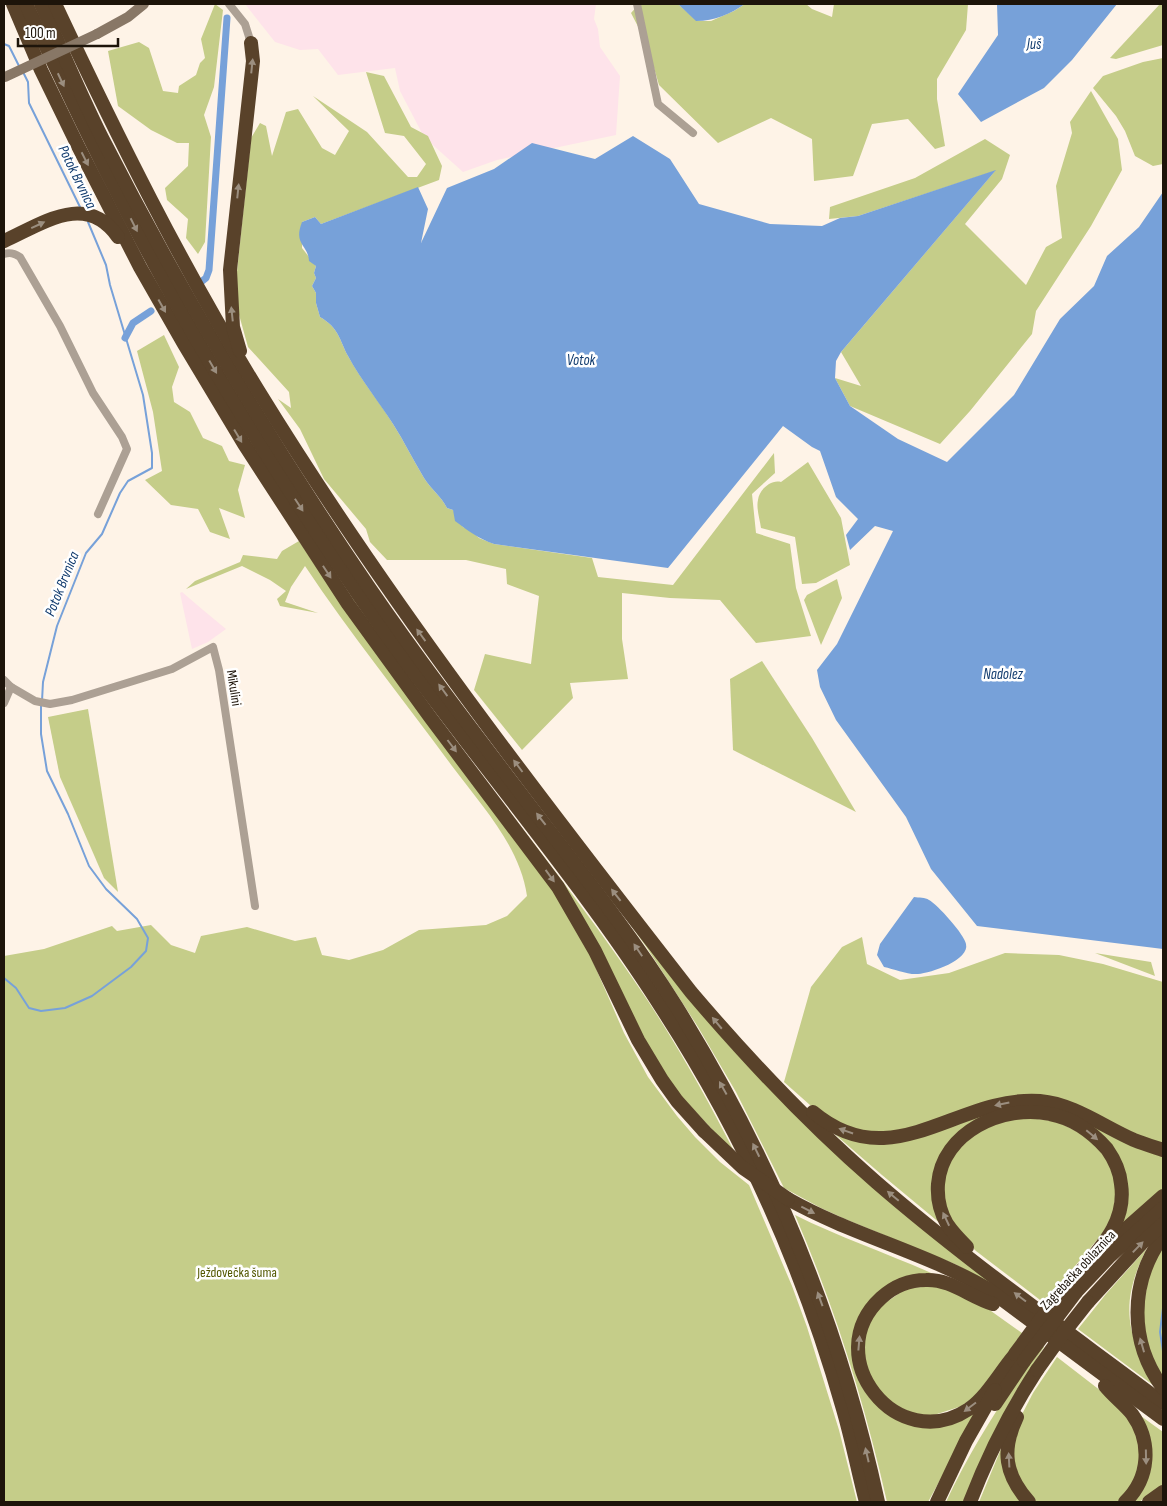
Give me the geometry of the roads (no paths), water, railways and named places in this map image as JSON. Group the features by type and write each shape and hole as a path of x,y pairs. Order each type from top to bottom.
{"highway":[{"path":"13,4 41,70 140,267 244,444 348,604 558,887 595,951 638,1040 667,1087 704,1131 743,1168 788,1199 829,1220 962,1274 988,1289 1163,1419"},
{"path":"26,4 88,136 160,275 254,436 359,596 620,946 662,1008 698,1068 732,1130 779,1228 822,1342 843,1410 866,1502"},
{"path":"41,4 101,135 160,248 269,436 369,587 411,646 634,943 675,1004 706,1057 771,1180 806,1262 833,1336 854,1402 878,1502"},
{"path":"55,4 117,135 165,227 259,392 320,489 380,579 466,697 691,992 762,1072 875,1181 931,1228 1163,1403"},
{"path":"251,43 253,61 230,270 230,292 233,327 240,351 259,392"},
{"path":"4,241 53,218 73,213 94,216 107,223 131,260 140,267"},
{"path":"762,1072 774,1076 825,1122 858,1135 877,1138 906,1136 994,1106 1034,1101 1058,1104 1134,1140 1163,1150"},
{"path":"972,1259 969,1249 947,1224 939,1202 939,1176 942,1164 955,1143 985,1122 1026,1111 1046,1113 1075,1123 1094,1136 1109,1152 1121,1181 1122,1200 1115,1226 1074,1285"},
{"path":"937,1502 966,1441 1043,1316 1074,1285 1124,1228 1163,1196"},
{"name":"Zagrebačka obilaznica","path":"1074,1285 1110,1256 1163,1208"},
{"name":"Zagrebačka obilaznica","path":"1037,1370 1088,1302 1142,1243 1163,1224"},
{"path":"1163,1236 1147,1263 1141,1279 1136,1309 1137,1326 1145,1355 1152,1371 1163,1388"},
{"path":"885,1242 893,1252 942,1274 1008,1314 1163,1428"},
{"path":"993,1304 982,1301 963,1289 931,1280 914,1281 892,1290 870,1309 862,1326 858,1342 858,1352 863,1375 871,1390 886,1406 905,1417 928,1421 948,1418 970,1408 1017,1358"},
{"path":"941,1502 972,1443 999,1398 1017,1358"},
{"path":"970,1502 996,1438 1037,1370"},
{"path":"1029,1502 1011,1476 1008,1457 1010,1431 1029,1394 1037,1370"},
{"path":"1105,1386 1133,1416 1145,1443 1146,1466 1143,1476 1138,1486 1125,1502"},
{"path":"1149,1502 1163,1492"}],"main road":[{"path":"4,78 97,34 128,17 144,4"}],"street":[{"path":"229,4 245,24 251,43"},
{"path":"637,4 658,104 693,133"},
{"path":"4,254 8,252 20,257 60,326 93,393 122,437 127,449 98,514"},
{"name":"Mikulini","path":"11,687 35,701 50,704 72,700 172,669 213,647 219,670 255,906"},
{"path":"4,680 11,687 4,703"}],"water":[{"path":"678,4 745,4 722,16 710,20 696,21"},
{"name":"Juš","path":"997,4 1117,4 1072,60 1044,88 981,122 958,94 998,35"},
{"path":"633,136 670,159 699,204 770,224 822,226 840,218 858,216 996,170 841,352 836,361 835,378 850,406 898,439 947,462 1014,395 1060,319 1094,286 1107,256 1139,227 1163,192 1163,949 977,926 931,869 906,817 836,720 820,687 817,670 837,644 893,531 875,526 850,550 846,535 858,519 836,497 820,451 783,426 668,568 494,544 478,537 455,521 453,510 447,508 424,478 393,424 353,365 338,334 331,325 320,317 316,303 316,293 312,286 316,278 314,273 316,266 309,261 300,240 299,235 302,222 315,217 321,224 418,187 428,209 421,243 447,188 494,169 532,143 595,159"},
{"path":"914,897 927,899 938,907 956,927 966,944 966,950 962,955 948,965 918,974 905,973 884,967 877,955 880,944"}],"waterway":[{"path":"201,282 206,278 209,270 227,18"},
{"name":"Potok Brvnica","path":"4,44 9,46 19,66"},
{"name":"Potok Brvnica","path":"23,72 28,82 29,103 81,209"},
{"name":"Potok Brvnica","path":"42,701 43,682 57,626 86,553 102,534 120,493 128,481 152,468 152,453 143,395 110,285 106,265 88,222"},
{"path":"125,338 133,323 151,311"},
{"name":"Potok Brvnica","path":"4,978 16,988 29,1008 41,1011 65,1008 92,996 131,967 146,951 148,938 137,919 106,889 89,866 68,814 47,771 41,734 41,706"},
{"path":"1163,1308 1160,1332 1163,1351"}],"water label":[{"name":"Votok","path":"581,360"},
{"name":"Nadolez","path":"1003,674"}],"park label":[{"name":"Ježdovečka šuma","path":"237,1272"}]}
